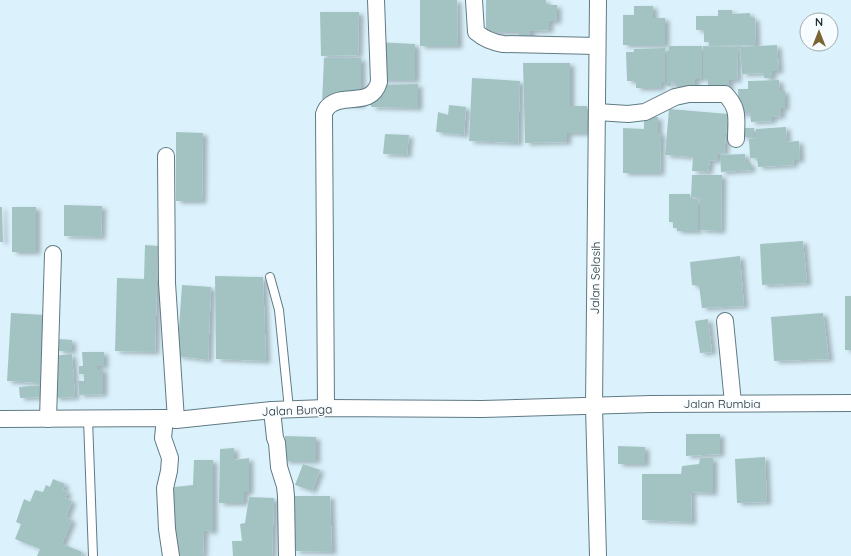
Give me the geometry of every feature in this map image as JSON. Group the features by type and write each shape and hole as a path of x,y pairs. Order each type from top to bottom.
{"street":[{"path":"326,408 324,114 328,106 336,102 367,97 377,88 379,82 376,0"},
{"path":"474,0 476,32 490,42 502,44 597,46"},
{"name":"Jalan Selasih","path":"598,0 594,406 598,556"},
{"path":"597,112 628,114 645,112 675,97 689,94 725,94 733,102 736,112 736,139"},
{"path":"166,156 170,419 163,438 170,458 165,488 167,529 171,556"},
{"path":"48,419 52,254"},
{"path":"725,320 733,403"},
{"name":"Jalan Rumbia","path":"594,406 733,403 851,403"},
{"name":"Jalan Bunga","path":"0,420 170,419 272,410 326,408 482,409 594,406"},
{"path":"272,410 279,467 285,486 287,556"}],"lane":[{"path":"270,277 279,310 289,409"},
{"path":"88,419 93,556"}],"building":[{"path":"420,0 457,0 458,46 420,46"},
{"path":"486,0 546,0 546,5 557,5 557,21 549,21 549,30 530,31 530,37 519,37 519,32 486,32"},
{"path":"634,6 653,6 653,18 665,18 665,45 623,45 623,15 634,15"},
{"path":"718,10 732,10 732,14 750,13 750,18 755,18 756,45 709,46 709,42 704,42 704,30 696,30 696,16 718,16"},
{"path":"320,12 359,12 358,55 321,56"},
{"path":"374,42 415,44 415,80 374,80"},
{"path":"777,45 779,71 772,71 772,78 764,78 764,73 742,74 740,47"},
{"path":"669,46 702,46 702,79 695,79 695,86 676,87 676,81 671,81 671,86 667,86 667,51 669,51"},
{"path":"703,46 738,47 737,80 729,80 729,89 708,89 708,79 703,79"},
{"path":"665,48 665,83 660,83 661,88 636,88 636,81 627,81 626,52 634,52 634,49"},
{"path":"324,58 361,58 361,105 322,103"},
{"path":"523,63 570,63 570,106 587,106 587,133 567,133 567,142 525,143"},
{"path":"472,78 520,81 518,143 469,141"},
{"path":"779,80 780,91 785,91 785,108 781,108 781,116 772,117 772,121 751,122 750,113 739,114 738,89 748,89 748,81"},
{"path":"418,84 418,108 371,107 372,85"},
{"path":"449,105 466,107 464,135 436,132 438,112 448,115"},
{"path":"669,109 728,114 724,154 718,153 718,161 710,160 708,172 692,171 693,157 665,155"},
{"path":"644,117 658,117 658,133 661,133 660,173 623,173 623,128 644,129"},
{"path":"786,127 787,142 799,141 800,160 793,160 794,165 758,167 757,158 750,158 749,139 756,138 756,129"},
{"path":"742,128 754,128 754,137 742,137"},
{"path":"176,132 203,133 202,201 176,201"},
{"path":"385,134 409,135 407,155 383,154"},
{"path":"745,154 746,163 751,163 751,170 721,172 720,155"},
{"path":"692,175 722,175 721,231 700,230 700,197 691,197"},
{"path":"669,194 690,194 690,199 698,199 698,231 677,231 677,228 673,228 673,222 669,222"},
{"path":"64,205 102,206 101,237 64,236"},
{"path":"0,207 2,207 3,242 0,242"},
{"path":"12,207 36,207 36,252 12,252"},
{"path":"803,241 807,283 762,285 760,244"},
{"path":"145,245 158,246 155,352 115,351 117,278 144,279"},
{"path":"740,256 744,306 702,308 699,286 692,285 690,262"},
{"path":"215,276 263,277 266,361 216,359"},
{"path":"182,285 211,287 208,360 177,356"},
{"path":"845,296 851,296 851,350 845,350"},
{"path":"11,313 44,315 41,383 7,381"},
{"path":"823,313 829,359 774,361 771,317"},
{"path":"708,319 712,352 700,353 695,321"},
{"path":"59,339 72,340 72,351 58,351"},
{"path":"82,352 104,352 104,366 97,366 97,369 103,369 103,394 79,395 78,381 84,381 84,374 79,374 79,366 83,366"},
{"path":"72,354 75,397 55,398 52,356"},
{"path":"43,385 43,397 20,398 19,387"},
{"path":"686,434 720,434 720,454 686,456"},
{"path":"285,436 316,437 316,461 284,461"},
{"path":"618,446 645,447 645,464 618,464"},
{"path":"234,448 234,460 249,458 249,492 244,492 244,503 219,503 220,449"},
{"path":"765,457 767,502 737,503 735,459"},
{"path":"700,458 713,458 713,493 691,492 692,522 642,520 642,474 681,474 682,466 699,464"},
{"path":"194,460 213,460 213,532 204,530 203,556 163,556 165,488 193,485"},
{"path":"303,464 320,470 312,491 295,485"},
{"path":"53,479 65,484 63,490 68,492 65,498 72,501 66,517 72,520 62,544 82,552 81,556 37,556 40,549 15,539 21,524 16,522 24,499 30,502 35,490 43,492 46,485 50,487"},
{"path":"295,496 330,496 332,552 295,551"},
{"path":"249,497 274,498 272,556 233,556 232,541 242,541 240,524 245,523"}]}
